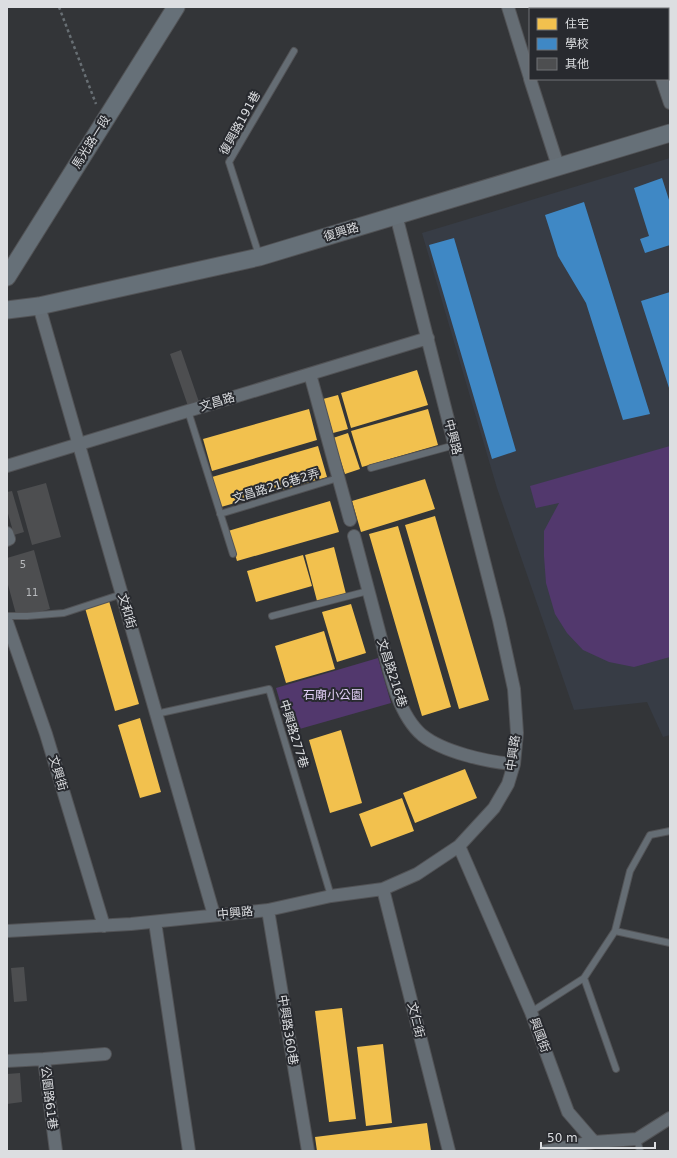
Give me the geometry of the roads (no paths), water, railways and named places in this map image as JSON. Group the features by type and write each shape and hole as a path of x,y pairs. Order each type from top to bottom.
{"street":[{"name":"馬光路一段","path":"7,277 176,7"},
{"path":"508,7 529,75"},
{"path":"531,80 558,166"},
{"path":"662,80 670,103"},
{"name":"復興路","path":"7,310 39,306 259,256 670,133"},
{"name":"中興路","path":"7,931 155,922 268,910 331,896 382,889 417,874 459,846 494,808 508,784 514,764 517,733 514,690 499,620 396,215"},
{"name":"文和街","path":"39,306 214,915"},
{"name":"文昌路","path":"7,466 428,338"},
{"path":"310,374 350,520"},
{"path":"7,533 9,539 7,540"},
{"name":"文昌路216巷","path":"354,536 393,682 402,708 412,723 422,735 435,743 493,762 514,764"},
{"name":"文興街","path":"7,622 46,734 104,926"},
{"name":"興國街","path":"459,846 531,1012 568,1112 594,1142"},
{"name":"文仁街","path":"382,889 449,1151"},
{"name":"中興路360巷","path":"268,910 308,1151"},
{"path":"155,922 189,1151"},
{"path":"44,1059 106,1054"},
{"name":"公園路61巷","path":"7,1060 44,1059 56,1151"},
{"path":"546,1151 594,1142 637,1139 670,1118"}],"lane":[{"name":"復興路191巷","path":"259,256 229,162 294,51"},
{"path":"188,411 234,554"},
{"path":"370,468 455,445"},
{"name":"文昌路216巷2弄","path":"220,514 338,478"},
{"path":"272,616 368,591"},
{"path":"7,616 64,613 122,594"},
{"name":"中興路277巷","path":"156,714 269,689 331,896"},
{"path":"531,1012 584,978 615,931 630,871 650,835 670,831"},
{"path":"615,931 670,943"},
{"path":"584,978 616,1069"},
{"path":"637,1139 640,1151"}],"park label":[{"name":"石廟小公園","path":"333,695"}]}
